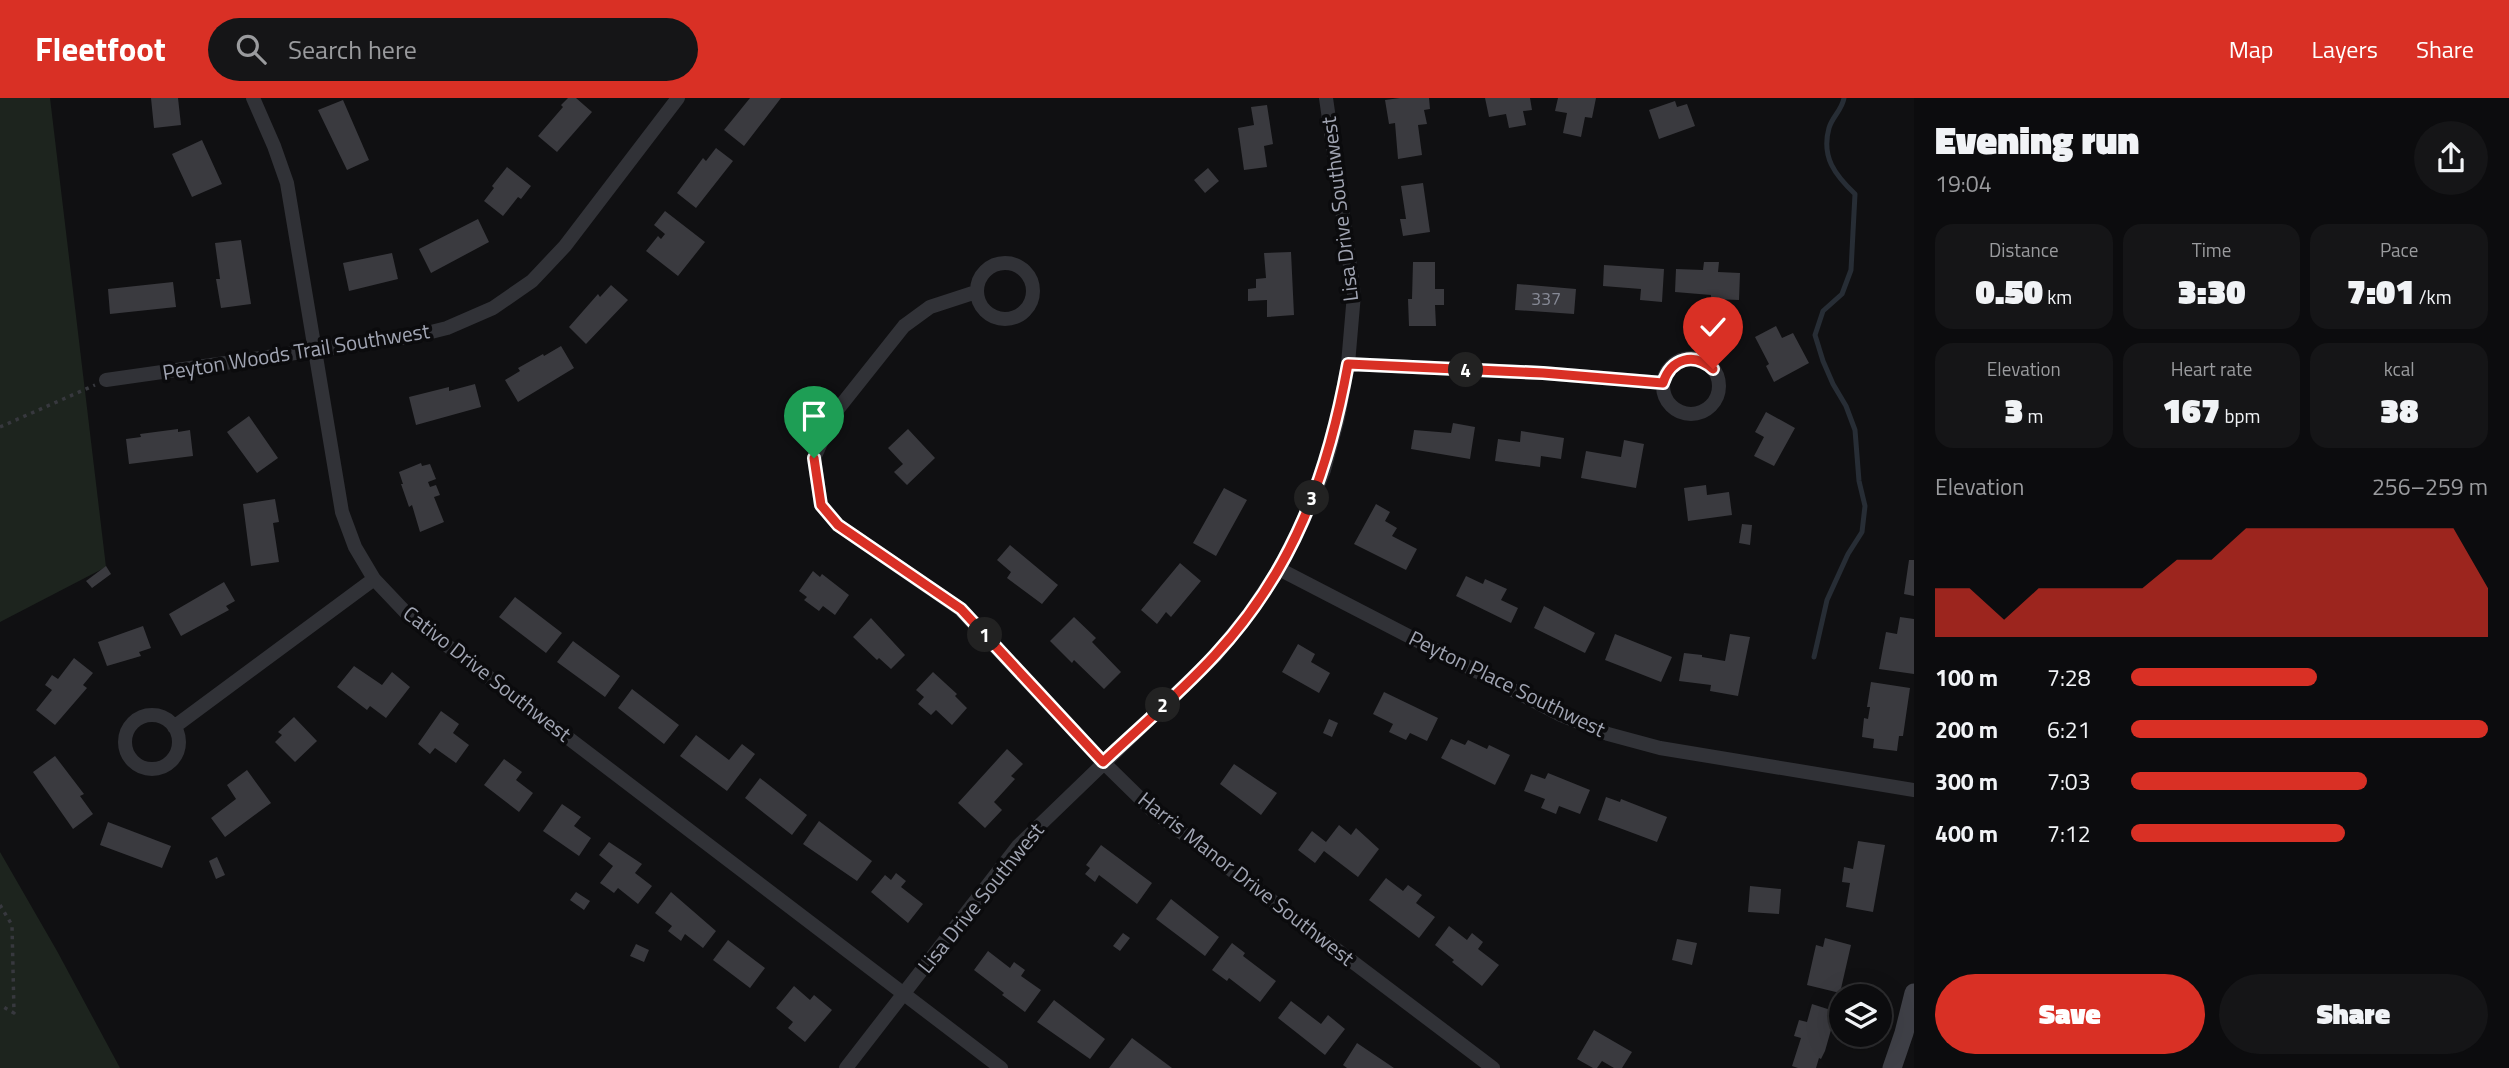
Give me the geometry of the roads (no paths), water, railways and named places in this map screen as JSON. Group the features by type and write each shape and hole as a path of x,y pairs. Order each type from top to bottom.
{"street":[{"name":"Cativo Drive Southwest","path":"253,98 274,146 286,183 342,512 355,547 373,579 411,618 1000,1068"},
{"name":"Peyton Woods Trail Southwest","path":"106,380 415,336 447,328 493,308 532,281 565,246 678,98"},
{"name":"Lisa Drive Southwest","path":"846,1068 1017,846 1215,656 1249,614 1279,569 1303,521 1324,470 1338,418 1348,364 1354,294 1326,98"},
{"path":"1003,262 1014,263 1024,269 1031,278 1034,289 1026,310 1006,319 995,318 986,312 979,303 976,292 983,271 1003,262"},
{"name":"Harris Manor Drive Southwest","path":"976,292 930,307 904,327 834,414 814,458 821,505 838,525 961,609 1103,762 1152,810 1493,1068"},
{"path":"1348,364 1543,373 1663,383"},
{"name":"Peyton Place Southwest","path":"1279,569 1561,715 1608,734 1660,748 1914,790"},
{"path":"174,727 373,579"},
{"path":"1892,1068 1914,993"}],"waterway":[{"path":"1814,657 1827,600 1848,554 1862,532 1865,506 1859,481 1855,430 1823,361 1815,335 1823,311 1842,294 1851,270 1855,194 1836,172 1828,157 1827,148 1829,128 1844,98"}]}
